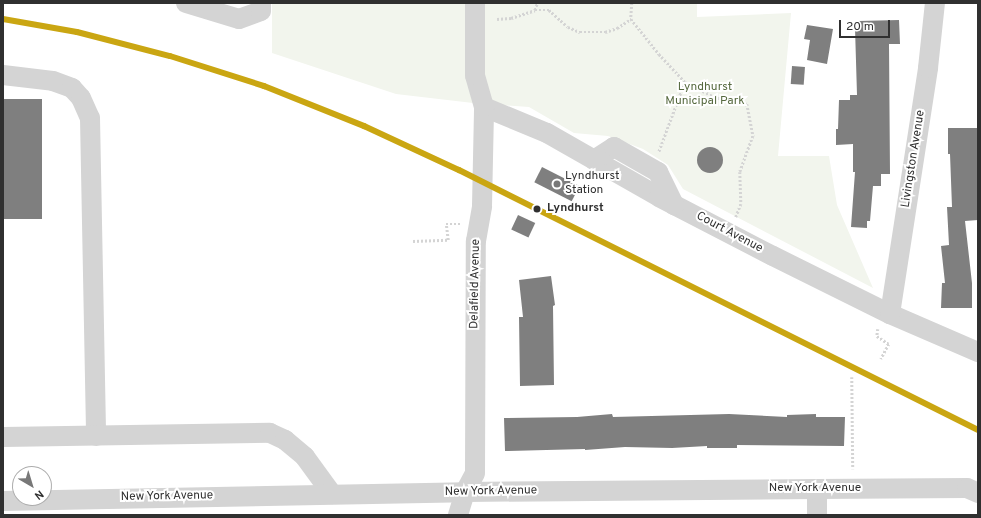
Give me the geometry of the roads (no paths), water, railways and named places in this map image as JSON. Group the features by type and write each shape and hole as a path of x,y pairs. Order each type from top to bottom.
{"street":[{"path":"186,3 239,19 260,11 261,3"},
{"name":"Delafield Avenue","path":"458,515 465,492 475,473 476,241 482,206 484,107 475,75 475,3"},
{"name":"Livingston Avenue","path":"884,322 928,68 935,3"},
{"path":"3,75 54,80 72,88 81,98 90,118 96,436"},
{"name":"Court Avenue","path":"484,107 547,133 674,205 773,256 884,322 978,352"},
{"path":"3,437 270,433 285,440 305,457 332,494"},
{"name":"New York Avenue","path":"3,501 85,507 332,494 967,488 978,493"},
{"path":"816,489 816,515"}],"place":[{"name":"Lyndhurst Station","path":"557,184"},
{"name":"Lyndhurst","path":"537,209"}],"park label":[{"name":"Lyndhurst Municipal Park","path":"705,95"}]}
